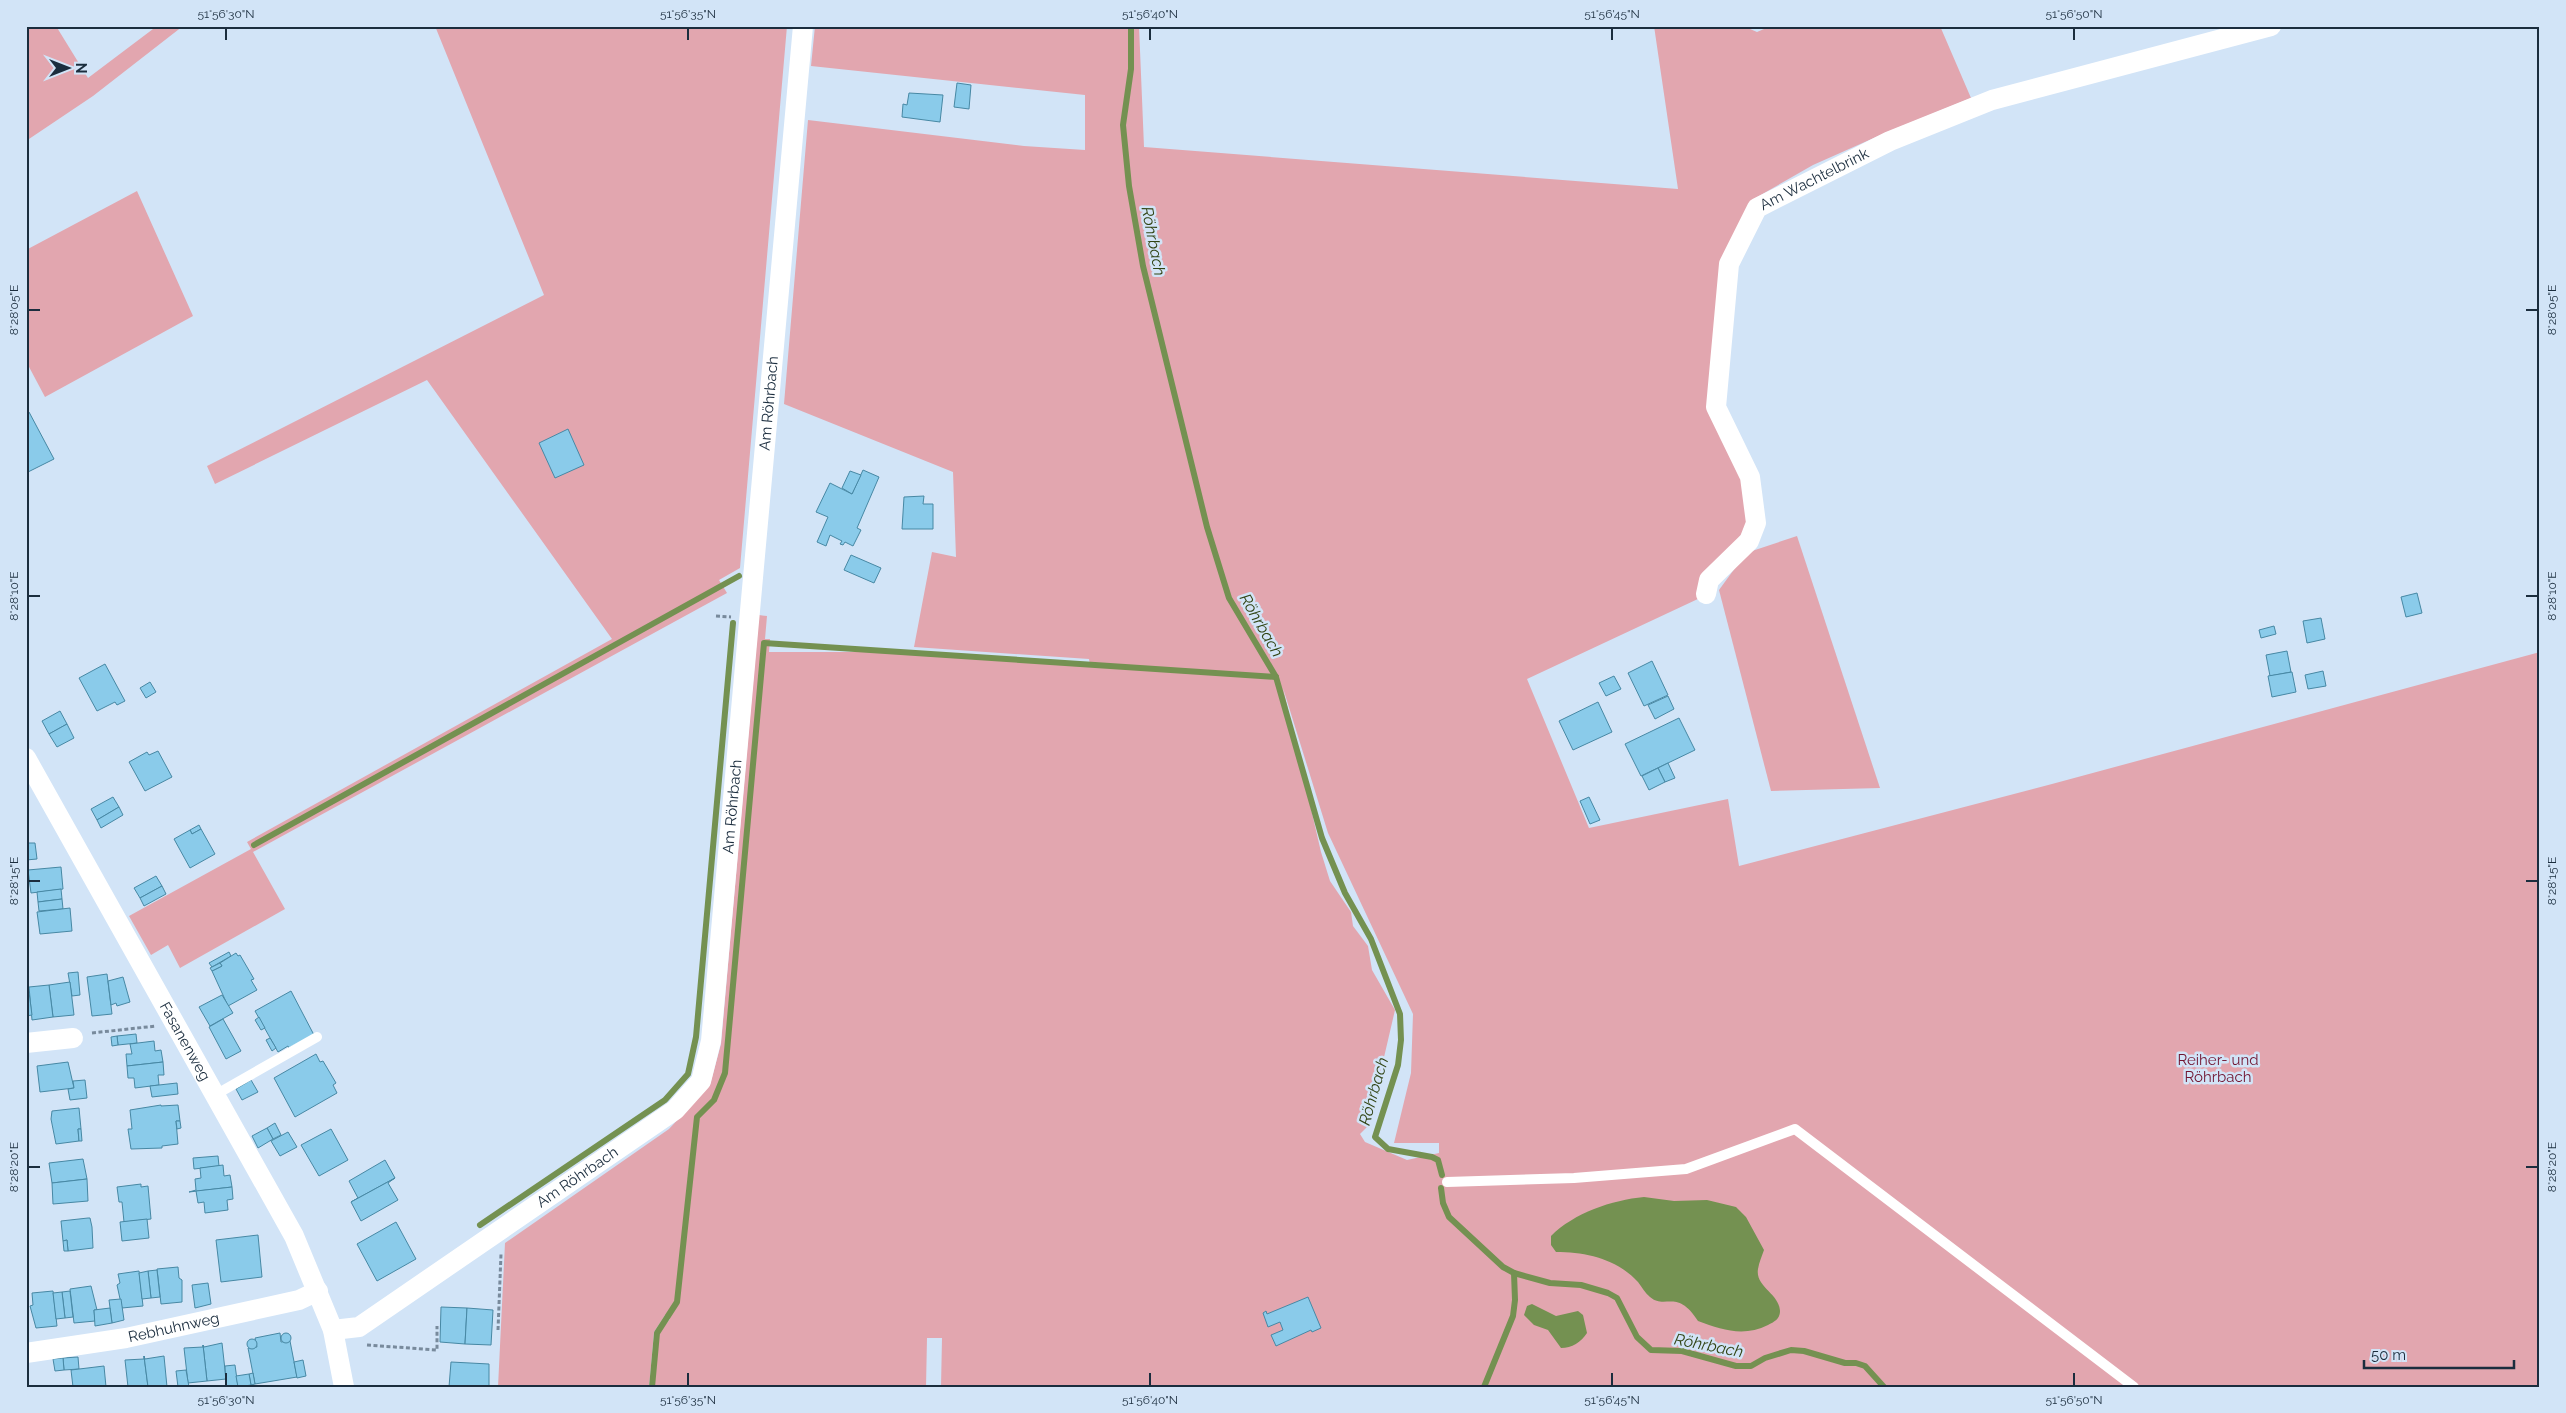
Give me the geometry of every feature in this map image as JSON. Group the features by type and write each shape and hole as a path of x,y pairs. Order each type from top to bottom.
{"street":[{"name":"Am Röhrbach","path":"333,1330 358,1327 676,1110 701,1081 711,1042 803,26"},
{"name":"Am Wachtelbrink","path":"1706,594 1709,580 1749,541 1756,523 1750,477 1716,407 1729,264 1757,208 1890,141 1992,100 2271,26"},
{"name":"Fasanenweg","path":"26,758 294,1236 333,1330"},
{"path":"26,1043 74,1038"},
{"name":"Rebhuhnweg","path":"26,1353 126,1338 299,1300 318,1291"},
{"path":"333,1330 344,1387"}],"lane":[{"path":"215,1095 317,1037"},
{"path":"1447,1182 1574,1178 1686,1169 1795,1129 2134,1387"}],"path":[{"path":"74,1038 78,1035 157,1026 172,1018"},
{"path":"492,1236 502,1251 498,1330"},
{"path":"358,1327 368,1346 437,1350 437,1326"}],"green space":[{"path":"26,26 56,26 88,78 157,26 183,26 93,96 26,141"},
{"path":"435,26 787,26 740,568 719,580 727,593 253,852 285,909 180,968 168,945 151,955 129,916 251,849 247,842 612,639 427,380 215,484 207,466 544,295"},
{"name":"Reiher- und Röhrbach","path":"815,26 1139,26 1144,147 1678,189 1654,26 1743,26 1757,32 1771,26 1940,26 1971,98 1813,165 1752,200 1708,408 1743,478 1750,521 1700,598 1527,679 1589,828 1728,799 1739,866 2052,784 2540,652 2540,1387 941,1387 942,1338 927,1338 926,1387 654,1387 659,1333 670,1319 665,1315 654,1332 649,1387 498,1387 505,1243 669,1129 710,1085 721,1044 759,615 767,616 765,639 770,639 769,652 869,652 1090,665 1089,659 914,647 932,552 956,557 953,472 784,404 808,120 1024,146 1085,150 1085,95 811,66","holes":["1283,688 1328,833 1413,1014 1411,1073 1394,1143 1439,1143 1439,1153 1407,1160 1365,1142 1360,1134 1368,1126 1395,1010 1372,970 1368,946 1353,926 1351,912 1330,881 1321,852"]},
{"path":"137,191 193,316 45,397 28,365 26,366 26,250"},
{"path":"1797,536 1880,788 1771,791 1719,590 1746,553"}],"shaded area":[{"path":"1644,1197 1674,1201 1707,1200 1736,1207 1746,1217 1764,1250 1758,1266 1758,1275 1760,1281 1779,1305 1780,1314 1776,1320 1759,1329 1750,1331 1733,1331 1698,1321 1691,1311 1678,1302 1661,1302 1650,1297 1630,1274 1611,1262 1579,1253 1556,1252 1551,1245 1551,1236 1582,1214 1619,1201"},
{"path":"1532,1304 1556,1316 1578,1311 1583,1315 1587,1333 1576,1344 1561,1348 1548,1330 1534,1325 1524,1315 1527,1306"}],"building":[{"path":"957,83 971,85 969,109 954,107"},
{"path":"909,93 943,95 940,122 902,117 903,104 907,105"},
{"path":"29,412 54,459 26,473 26,413"},
{"path":"568,429 584,465 555,478 539,443"},
{"path":"863,470 879,477 857,528 861,530 853,546 845,542 843,545 840,544 842,541 830,535 826,546 817,542 828,517 816,512 830,483 852,494"},
{"path":"850,471 861,475 852,494 842,488"},
{"path":"924,496 923,504 933,504 933,529 902,529 904,497"},
{"path":"851,555 881,568 874,583 844,570"},
{"path":"2417,593 2422,613 2406,617 2401,597"},
{"path":"2321,618 2325,639 2307,643 2303,621"},
{"path":"2274,626 2276,634 2261,638 2259,630"},
{"path":"2287,651 2291,672 2270,676 2266,655"},
{"path":"1652,661 1668,695 1644,706 1628,673"},
{"path":"105,664 125,701 117,705 115,702 97,711 79,678"},
{"path":"2323,671 2326,686 2308,689 2305,675"},
{"path":"2292,672 2296,692 2272,697 2268,676"},
{"path":"1614,676 1621,689 1606,696 1599,683"},
{"path":"150,682 156,692 146,698 140,688"},
{"path":"1668,696 1674,709 1655,719 1648,705"},
{"path":"1598,702 1612,732 1573,750 1559,721"},
{"path":"60,711 67,724 49,734 42,721"},
{"path":"1679,718 1695,750 1641,776 1625,744"},
{"path":"67,724 74,738 57,747 49,734"},
{"path":"158,751 172,777 145,791 129,762 147,752 149,755"},
{"path":"1668,763 1675,778 1665,782 1658,768"},
{"path":"1658,768 1665,782 1649,790 1642,776"},
{"path":"113,797 119,807 97,820 91,809"},
{"path":"1589,797 1600,820 1590,824 1580,801"},
{"path":"119,807 123,815 101,828 97,820"},
{"path":"199,825 201,829 192,834 190,830"},
{"path":"201,829 215,854 190,868 174,839 190,830 192,834"},
{"path":"26,843 35,843 37,859 26,860"},
{"path":"61,867 63,889 31,893 28,870"},
{"path":"156,876 162,886 140,898 134,888"},
{"path":"162,886 166,894 144,906 140,898"},
{"path":"61,889 62,899 38,902 37,892"},
{"path":"62,899 63,909 39,911 38,902"},
{"path":"70,908 72,931 40,934 37,912"},
{"path":"229,952 231,956 212,967 209,963"},
{"path":"236,953 238,956 240,955 254,979 251,980 257,990 228,1006 212,971 222,966 220,963"},
{"path":"220,963 222,966 212,971 210,968"},
{"path":"78,972 80,995 72,996 68,973"},
{"path":"107,974 112,1014 92,1016 87,977"},
{"path":"123,977 130,1002 117,1006 116,1003 111,1005 108,981"},
{"path":"70,982 74,1015 53,1017 49,985"},
{"path":"49,985 53,1017 32,1020 29,987"},
{"path":"291,991 314,1035 278,1052 255,1011"},
{"path":"26,992 29,992 32,1015 26,1016"},
{"path":"222,995 233,1013 210,1026 199,1007"},
{"path":"259,1017 265,1028 261,1030 255,1020"},
{"path":"223,1019 241,1051 226,1059 209,1027"},
{"path":"136,1034 137,1043 118,1045 117,1036"},
{"path":"117,1036 118,1045 112,1046 111,1037"},
{"path":"270,1038 276,1048 272,1051 266,1040"},
{"path":"154,1041 155,1051 161,1050 163,1062 127,1066 126,1054 132,1054 130,1044"},
{"path":"316,1054 320,1062 323,1061 336,1083 333,1085 337,1093 295,1117 274,1078"},
{"path":"68,1062 74,1088 40,1092 37,1066"},
{"path":"163,1062 164,1075 158,1075 159,1085 135,1088 134,1078 128,1078 127,1066"},
{"path":"85,1080 87,1098 70,1100 68,1089 74,1088 73,1081"},
{"path":"251,1080 258,1092 242,1100 236,1089"},
{"path":"177,1083 178,1094 152,1097 150,1086"},
{"path":"161,1105 178,1105 180,1121 176,1121 178,1144 162,1146 162,1148 131,1149 128,1129 132,1129 130,1110"},
{"path":"79,1108 81,1129 78,1129 79,1141 56,1144 51,1119 52,1111"},
{"path":"176,1121 180,1121 181,1128 177,1129"},
{"path":"275,1123 281,1135 273,1139 267,1128"},
{"path":"267,1128 273,1139 258,1148 252,1136"},
{"path":"78,1129 81,1129 82,1141 79,1141"},
{"path":"331,1129 348,1160 319,1176 301,1145"},
{"path":"288,1132 297,1147 280,1156 271,1141"},
{"path":"218,1156 219,1166 194,1169 193,1158"},
{"path":"83,1159 87,1179 52,1183 49,1163"},
{"path":"385,1160 395,1178 351,1202 358,1198 349,1181"},
{"path":"223,1165 224,1176 230,1175 232,1187 189,1192 196,1190 195,1179 201,1178 200,1168"},
{"path":"395,1178 388,1183 398,1200 361,1221 351,1202"},
{"path":"87,1179 88,1201 53,1204 52,1183"},
{"path":"141,1184 141,1187 148,1186 151,1219 124,1222 122,1202 119,1202 117,1187"},
{"path":"232,1187 233,1199 227,1200 228,1210 205,1213 204,1202 198,1203 196,1191"},
{"path":"90,1218 93,1248 68,1251 67,1240 63,1241 61,1221"},
{"path":"147,1219 149,1238 122,1241 120,1222"},
{"path":"396,1222 416,1259 377,1281 357,1244"},
{"path":"258,1235 262,1277 221,1282 216,1240"},
{"path":"67,1240 68,1251 64,1251 63,1241"},
{"path":"178,1267 179,1278 182,1280 182,1302 161,1304 157,1269"},
{"path":"157,1270 160,1297 151,1298 148,1271"},
{"path":"139,1271 143,1306 122,1308 117,1285 120,1283 118,1274"},
{"path":"148,1271 151,1298 142,1299 139,1273"},
{"path":"208,1283 211,1304 195,1308 192,1285"},
{"path":"91,1286 97,1310 94,1310 95,1321 74,1323 70,1289"},
{"path":"53,1291 57,1326 36,1328 30,1306 33,1305 32,1293"},
{"path":"70,1291 73,1317 65,1318 62,1292"},
{"path":"62,1292 65,1318 56,1319 53,1293"},
{"path":"1308,1297 1321,1328 1312,1332 1311,1330 1276,1346 1271,1335 1283,1330 1280,1322 1268,1327 1263,1313 1266,1311 1267,1314"},
{"path":"121,1299 124,1320 112,1323 109,1300"},
{"path":"441,1307 467,1308 465,1344 440,1342"},
{"path":"110,1308 112,1323 95,1326 94,1310"},
{"path":"467,1308 493,1310 491,1345 465,1344"},
{"path":"280,1333 281,1342 290,1341 297,1377 255,1384 248,1348 257,1347 255,1338"},
{"path":"286,1333 291,1338 286,1343 281,1338"},
{"path":"252,1339 257,1344 252,1349 247,1344"},
{"path":"222,1343 226,1379 207,1381 203,1345 204,1347"},
{"path":"203,1345 207,1381 188,1383 184,1348 203,1347"},
{"path":"144,1356 148,1387 128,1387 125,1360 144,1359"},
{"path":"144,1356 145,1359 164,1356 167,1387 148,1387"},
{"path":"78,1357 79,1369 64,1370 63,1358"},
{"path":"63,1358 64,1370 55,1371 53,1359"},
{"path":"303,1360 306,1376 297,1378 294,1362"},
{"path":"451,1362 489,1364 489,1387 449,1387"},
{"path":"235,1365 238,1387 226,1387 225,1366"},
{"path":"104,1366 106,1387 73,1387 71,1370"},
{"path":"186,1370 189,1387 178,1387 176,1371"},
{"path":"253,1373 255,1384 251,1385 249,1374"},
{"path":"249,1374 251,1385 238,1387 236,1376"}],"waterway":[{"name":"Röhrbach","path":"1131,26 1131,69 1123,125 1129,186 1143,266 1207,527 1229,598 1276,677 1322,838 1345,893 1371,939 1400,1014 1401,1040 1398,1065 1375,1137 1388,1149 1432,1157 1438,1160 1442,1175"},
{"path":"254,845 739,576"},
{"path":"480,1225 665,1100 688,1074 696,1037 733,623"},
{"path":"652,1387 657,1333 677,1302 697,1117 714,1100 725,1073 764,643 1276,677"},
{"name":"Röhrbach","path":"1441,1188 1443,1203 1449,1217 1503,1267 1514,1273 1550,1283 1581,1285 1608,1293 1617,1298 1637,1337 1651,1350 1682,1351 1736,1366 1751,1366 1765,1358 1791,1350 1804,1351 1845,1363 1856,1363 1865,1366 1884,1387"},
{"path":"1484,1387 1513,1316 1515,1300 1514,1273"}]}
